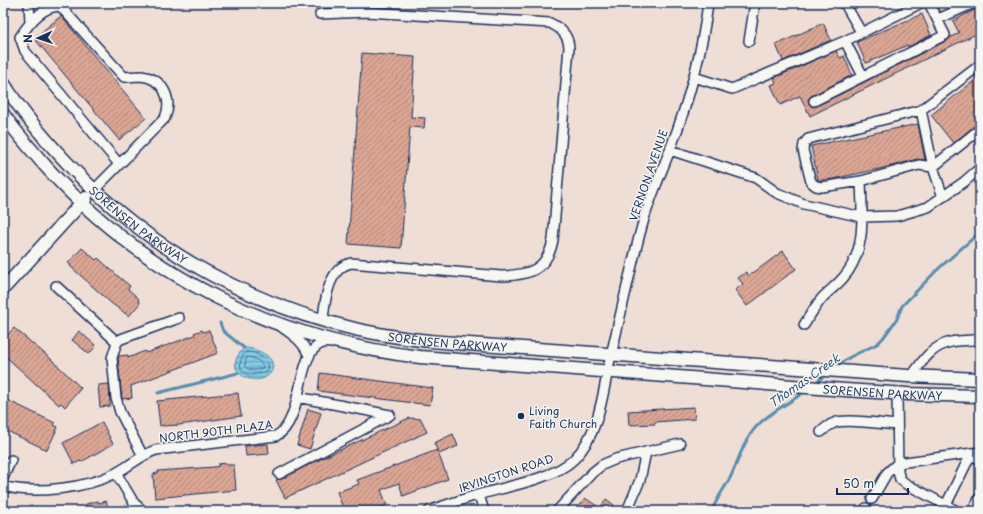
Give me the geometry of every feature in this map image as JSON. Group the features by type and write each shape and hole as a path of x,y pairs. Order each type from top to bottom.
{"main road":[{"name":"SORENSEN PARKWAY","path":"3,82 38,131 60,156 94,190 150,237 181,258 261,299 323,321 360,330 428,341 911,377 980,379"},
{"name":"SORENSEN PARKWAY","path":"3,114 32,150 82,204 131,244 176,276 233,306 278,325 376,351 420,357 845,390 980,396"},
{"path":"3,288 94,190"}],"street":[{"path":"29,3 30,22"},
{"name":"VERNON AVENUE","path":"611,355 644,219 655,186 670,150 694,77 702,42 708,3"},
{"path":"749,41 755,3"},
{"path":"841,3 845,4 861,32"},
{"path":"694,77 732,89 845,41 921,3"},
{"path":"814,101 945,35 929,3"},
{"path":"938,20 972,4"},
{"path":"94,190 165,118 168,110 168,98 163,87 154,80 142,76 124,77 60,6 52,6 30,22 20,37 25,51 119,164"},
{"path":"320,14 368,12 550,23 561,28 568,40 569,47 554,240 551,252 542,265 531,272 520,276 501,276 351,263 341,267 336,272 328,288 323,321"},
{"path":"845,41 863,76"},
{"path":"980,65 921,110 808,139 804,144 803,150 811,182 822,188 861,181 919,165 933,167 980,129"},
{"path":"921,110 933,167 943,197"},
{"path":"670,150 756,178 777,193 804,204 862,217 897,216 928,207 980,168"},
{"path":"804,325 811,312 823,297 844,278 855,261 860,244 862,217 861,181"},
{"path":"56,286 117,342"},
{"path":"142,456 120,412 116,398 112,358 117,342 121,339 178,318"},
{"path":"278,325 299,340 309,356 317,346 323,343 338,342"},
{"path":"911,377 924,358 939,346 952,342 980,339"},
{"name":"IRVINGTON ROAD","path":"429,511 553,472 566,465 576,457 589,438 596,419 611,355"},
{"name":"NORTH 90TH PLAZA","path":"116,473 142,456 156,450 276,436 282,433 290,423 309,356"},
{"path":"897,393 898,472 900,479 906,484 957,511"},
{"path":"279,474 390,415 297,397"},
{"path":"821,432 835,422 847,421 897,425"},
{"path":"557,511 592,473 602,465 616,459 680,444"},
{"path":"627,511 640,480 646,452"},
{"path":"872,499 887,473 898,463 975,453"},
{"path":"975,453 980,460"},
{"path":"946,505 975,453"},
{"path":"3,478 11,460"},
{"path":"3,486 12,489 25,490 78,486 116,473 134,503 143,511"},
{"path":"479,495 484,511"},
{"path":"973,511 980,497"}],"water":[{"path":"244,348 260,351 269,358 273,367 271,372 266,377 259,380 251,379 238,372 235,365 237,357"}],"building":[{"path":"976,9 980,16 980,32 810,116 800,96 780,105 771,85 776,83 774,78 836,51 840,58 844,56 852,75 811,96 808,100 809,104 813,107 817,106 948,40 959,33 953,21"},
{"path":"922,14 931,35 908,47 908,45 866,63 857,42"},
{"path":"61,16 146,118 119,140 34,38"},
{"path":"823,23 831,40 783,61 776,45"},
{"path":"362,53 415,57 411,117 425,118 424,128 410,127 401,248 348,244"},
{"path":"980,76 980,122 953,143 931,115"},
{"path":"918,124 925,160 917,159 828,180 818,180 811,146"},
{"path":"82,248 96,260 98,258 130,286 128,289 139,299 138,300 140,303 129,316 111,303 70,266 71,265 68,263"},
{"path":"783,251 796,269 747,306 735,290 743,284 738,278 746,272 749,276"},
{"path":"14,328 51,359 81,388 65,407 61,403 59,405 3,354 3,340"},
{"path":"202,330 203,332 209,330 218,353 131,386 132,398 122,399 118,359 119,356 128,355 128,358 145,351 146,353 195,335 194,333"},
{"path":"79,331 96,346 89,354 72,340"},
{"path":"320,373 433,388 430,405 318,391"},
{"path":"109,384 110,406 100,407 98,385"},
{"path":"238,393 241,416 179,425 160,426 157,401"},
{"path":"3,398 55,423 54,425 58,427 47,450 3,429"},
{"path":"694,407 695,419 655,422 655,424 629,425 628,411"},
{"path":"308,409 321,413 310,449 297,445"},
{"path":"409,418 421,419 427,432 285,498 276,480 282,479 314,462"},
{"path":"102,422 113,444 81,462 80,461 74,464 63,443"},
{"path":"453,434 458,446 439,454 434,443"},
{"path":"268,444 269,454 246,456 245,446"},
{"path":"437,450 448,479 403,496 399,483 381,490 387,505 371,511 344,511 337,492 359,484 357,480"},
{"path":"227,463 227,465 234,465 236,490 155,498 153,474 158,473 158,471 214,467 219,466 218,464"},
{"path":"585,498 600,508 606,499 614,505 609,511 576,511"},
{"path":"98,501 99,503 106,501 109,511 88,511 86,504"}],"waterway":[{"name":"Thomas Creek","path":"835,367 850,357 877,344 897,319 902,306 937,270 980,232"},
{"path":"220,323 223,331 244,348"},
{"path":"158,393 238,373"},
{"name":"Thomas Creek","path":"814,384 826,374"},
{"name":"Thomas Creek","path":"712,511 731,476 750,435 770,414 805,391"}],"place":[{"name":"Living Faith Church","path":"521,416"}]}
